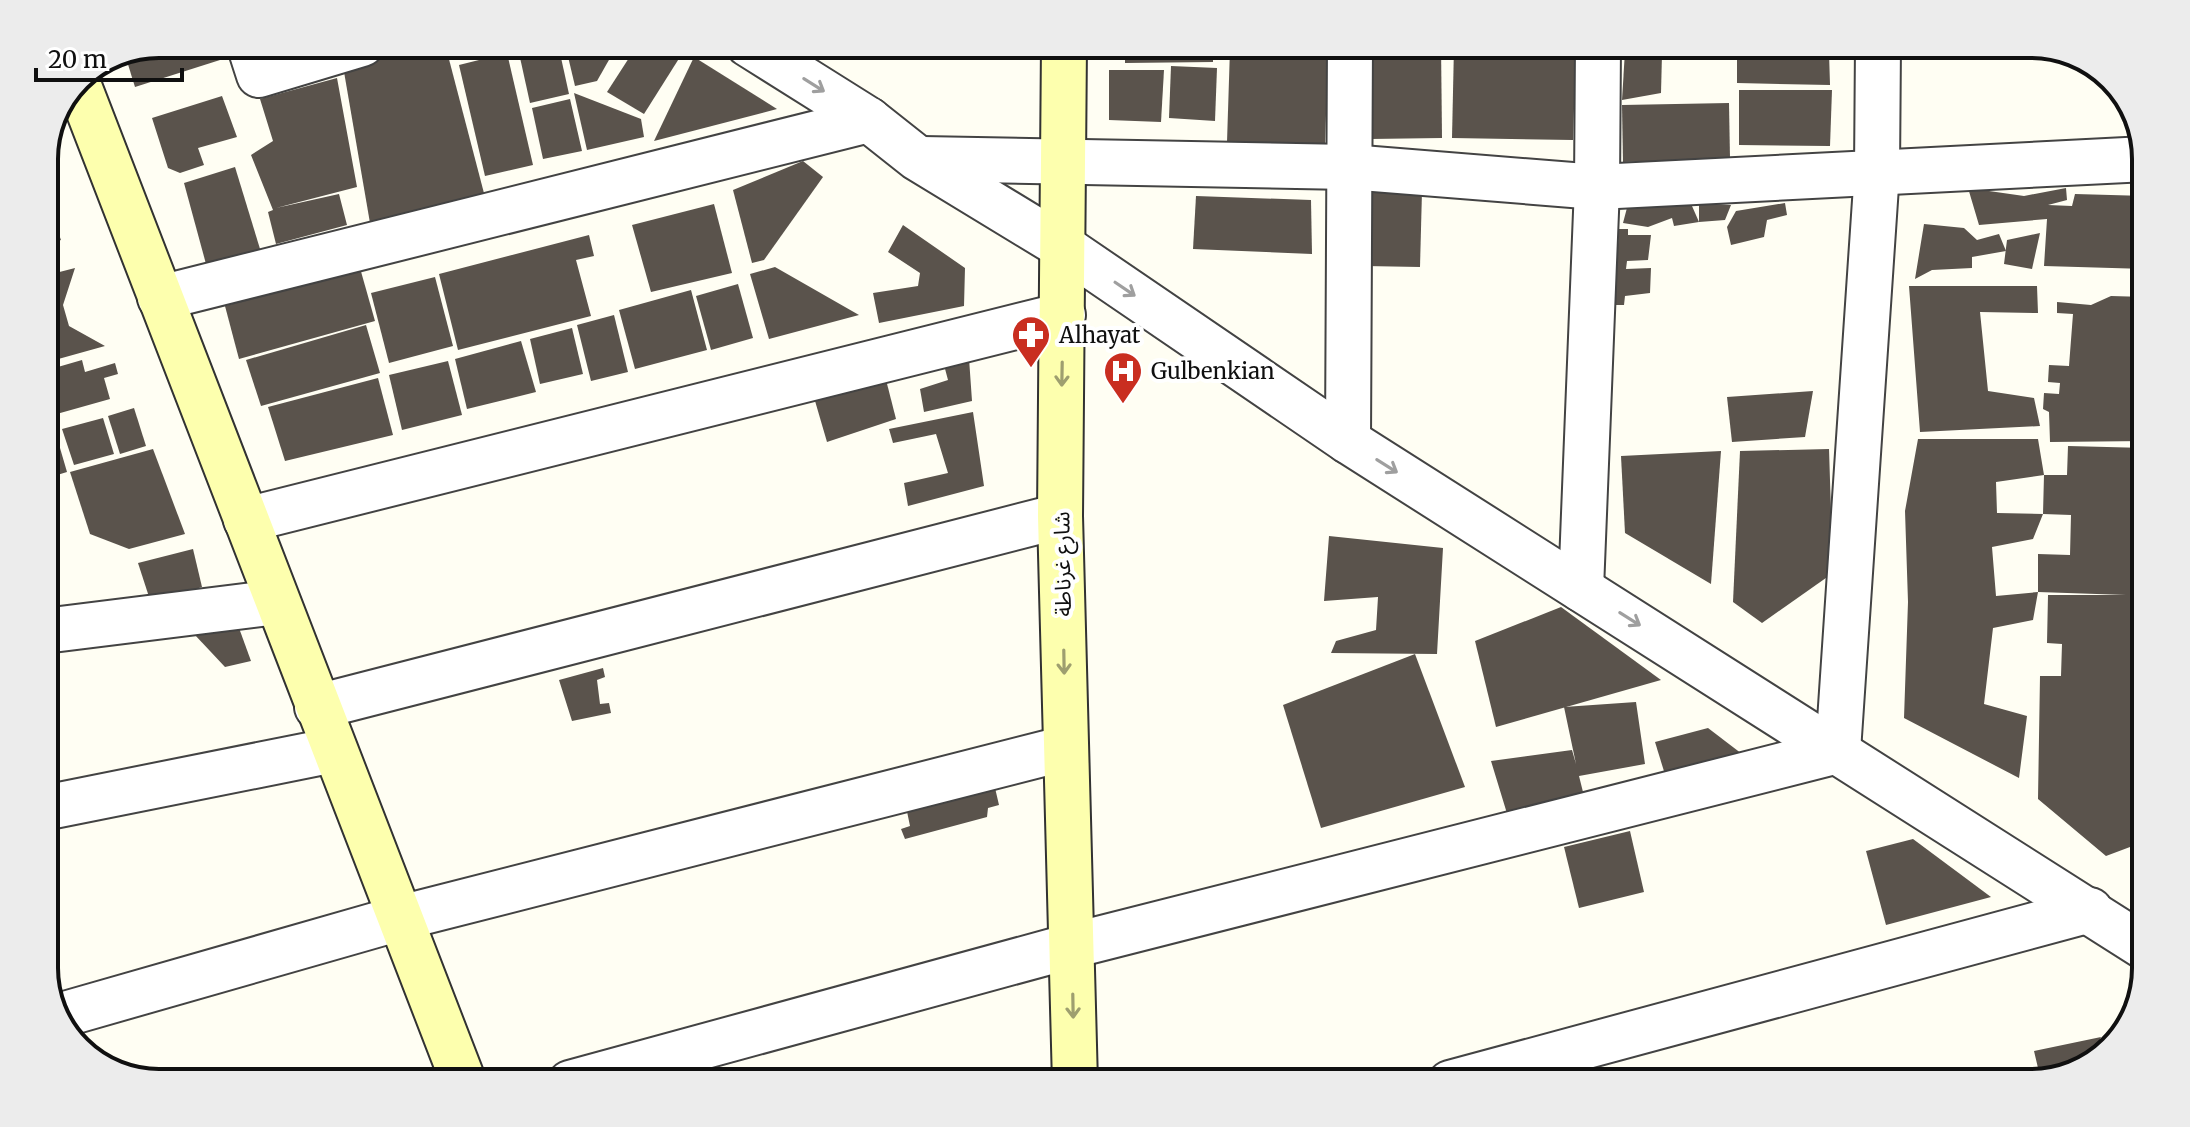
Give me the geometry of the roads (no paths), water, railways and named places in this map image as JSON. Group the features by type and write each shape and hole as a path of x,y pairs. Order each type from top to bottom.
{"main road":[{"name":"شارع غرناطة","path":"1064,58 1066,164 1060,516 1075,1069"},
{"path":"82,95 459,1069"}],"street":[{"path":"254,58 259,75 315,58"},
{"path":"770,58 869,120 917,158 1065,248 1348,441 2132,938"},
{"path":"1348,441 1350,58"},
{"path":"1581,589 1597,187 1598,58"},
{"path":"1838,751 1877,171 1878,58"},
{"path":"160,298 869,120"},
{"path":"917,158 1066,164 1349,167 1597,187 2132,160"},
{"path":"246,520 1063,315"},
{"path":"317,707 1060,516"},
{"path":"58,629 277,602"},
{"path":"68,1013 400,918 1066,748"},
{"path":"58,805 334,750"},
{"path":"621,1069 1071,946 1838,751"},
{"path":"1563,1069 2090,910"}],"place":[{"name":"Alhayat","path":"1031,369"},
{"name":"Gulbenkian","path":"1123,405"}]}
